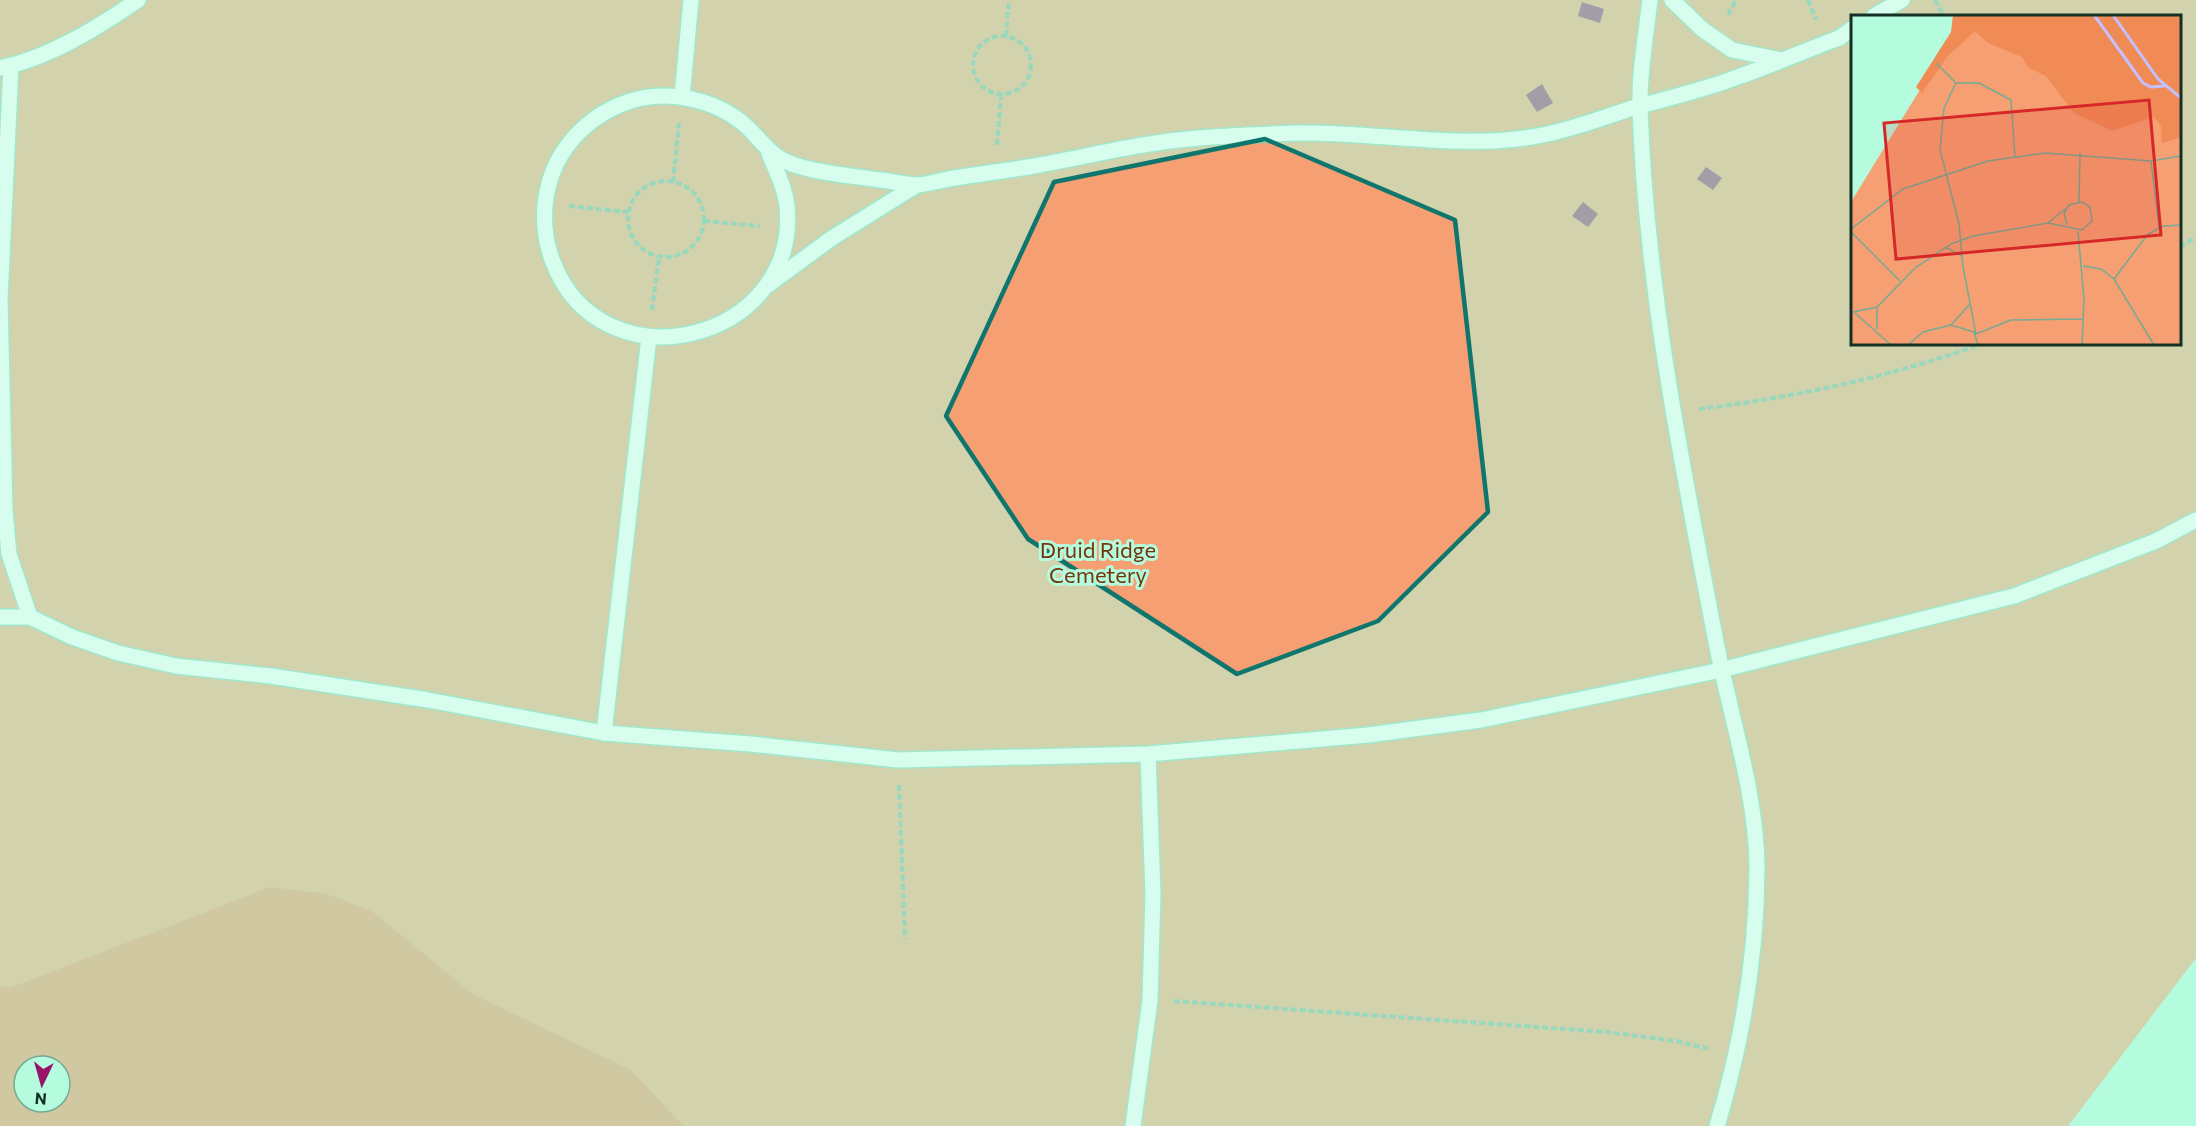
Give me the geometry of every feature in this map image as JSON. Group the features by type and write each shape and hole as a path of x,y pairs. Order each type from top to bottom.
{"lane":[{"path":"30,617 9,554 5,511 0,299 6,67 68,43 111,19 138,0"},
{"path":"682,97 691,0"},
{"path":"1650,0 1640,106 1650,238 1673,413 1721,670 1752,808 1757,864 1752,955 1734,1054 1717,1126"},
{"path":"1672,0 1702,29 1732,50 1782,60"},
{"path":"1876,15 1902,0"},
{"path":"769,153 797,166 917,184 1156,143 1234,136 1301,133 1400,139 1509,139 1546,135 1732,80 1851,29"},
{"path":"765,288 782,254 787,229 784,188 769,153 750,130 735,117 719,108 682,97 645,98 629,102 594,119 562,153 553,170 544,225 548,246 559,274 573,296 585,308 613,326 649,337 673,338 704,332 731,319 746,308 765,288 832,238 917,184"},
{"path":"604,733 649,337"},
{"path":"0,617 30,617 72,637 118,653 177,666 271,676 417,699 604,733 751,744 898,760 1148,754 1368,735 1480,720 1721,670 2014,596 2156,541 2196,520"},
{"path":"1133,1126 1150,1000 1153,894 1148,754"}],"path":[{"path":"1006,36 1009,0"},
{"path":"1935,0 1943,15"},
{"path":"1006,36 1014,38 1026,48 1032,63 1028,81 1019,90 1001,95 989,92 978,83 973,63 981,46 990,39 1006,36"},
{"path":"995,172 1001,95"},
{"path":"673,182 682,97"},
{"path":"656,182 673,182 686,187 697,196 702,205 704,221 699,238 685,252 675,256 659,257 644,250 631,234 628,212 633,199 644,188 656,182"},
{"path":"546,204 628,212"},
{"path":"704,221 787,229"},
{"path":"2181,246 2196,237"},
{"path":"649,337 659,257"},
{"path":"1673,413 1814,390 1881,375 1979,345"},
{"path":"898,760 905,939"},
{"path":"1150,1000 1607,1032 1676,1041 1734,1054"}],"highlighted area":[{"path":"1265,139 1455,220 1488,512 1378,621 1237,674 1028,539 946,416 1054,182"}],"green space":[{"name":"Druid Ridge Cemetery","path":"0,0 2196,0 2196,958 2068,1126 602,1126 0,1044"}],"shaded area":[{"path":"270,887 327,894 373,912 474,995 631,1070 683,1126 0,1126 0,986 10,988"}],"building":[{"path":"1582,2 1604,9 1600,23 1578,16"},
{"path":"1542,84 1553,103 1537,112 1526,95"},
{"path":"1706,167 1722,178 1713,190 1697,179"},
{"path":"1583,202 1598,214 1588,227 1572,216"}]}
